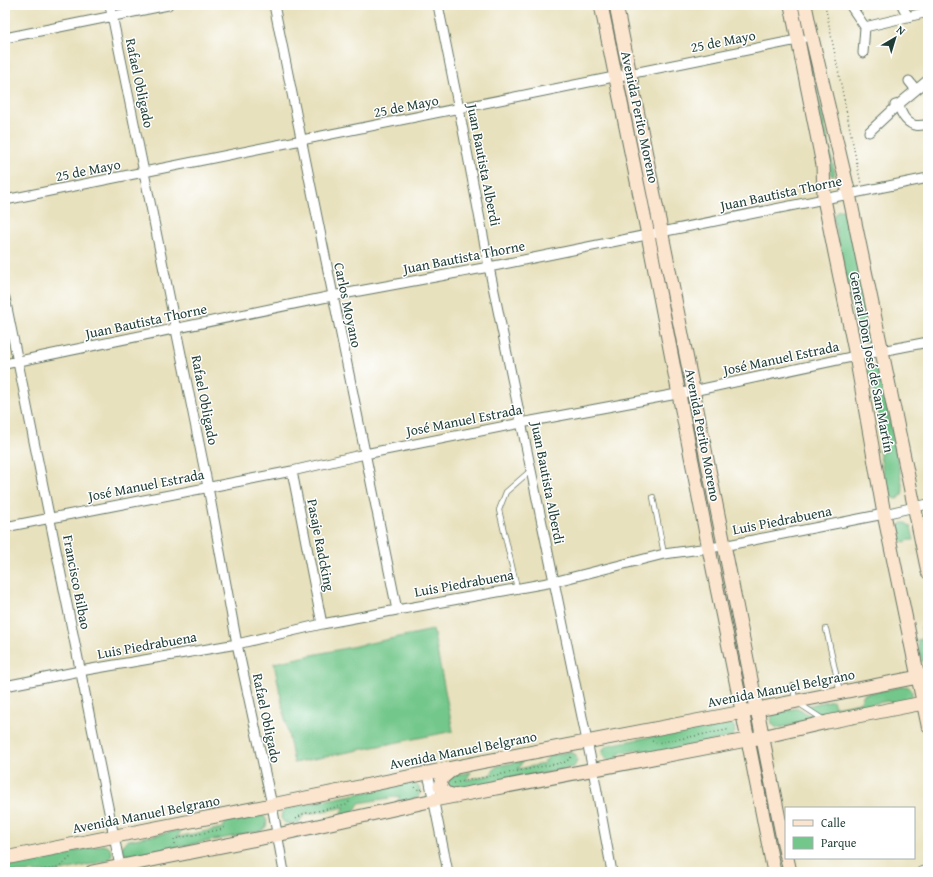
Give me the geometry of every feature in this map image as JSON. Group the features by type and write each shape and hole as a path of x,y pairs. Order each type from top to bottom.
{"main road":[{"name":"Avenida Perito Moreno","path":"601,5 774,872"},
{"name":"Avenida Perito Moreno","path":"616,5 723,546 785,849"},
{"name":"General Don José de San Martín","path":"791,5 823,165 824,199 856,356 884,514 923,676 928,725"},
{"name":"General Don José de San Martín","path":"805,5 849,194 882,352 922,506 928,572"},
{"name":"Avenida Manuel Belgrano","path":"5,858 586,741 743,712 923,676"},
{"path":"92,872 120,869 434,800 748,740 926,702"},
{"path":"454,768 442,778 440,786 445,793 458,796"},
{"path":"787,859 790,872"}],"street":[{"name":"Rafael Obligado","path":"110,5 208,487 237,644 272,805 284,872"},
{"path":"5,38 168,5"},
{"name":"Carlos Moyano","path":"274,5 397,610"},
{"name":"Juan Bautista Alberdi","path":"438,5 489,267 593,770 612,872"},
{"path":"850,5 865,27 863,53"},
{"path":"902,5 908,17"},
{"path":"865,27 928,12"},
{"name":"25 de Mayo","path":"5,200 812,38"},
{"path":"869,132 928,80"},
{"path":"909,81 916,90"},
{"path":"884,110 899,104"},
{"path":"899,104 900,112 906,120 914,125 928,124"},
{"name":"Juan Bautista Thorne","path":"5,364 332,296 489,267 928,178"},
{"name":"Francisco Bilbao","path":"5,298 120,869"},
{"name":"José Manuel Estrada","path":"5,527 292,471 365,454 521,423 693,391 928,342"},
{"name":"Pasaje Radcking","path":"292,471 322,624"},
{"name":"Luis Piedrabuena","path":"5,686 80,671 237,644 322,624 554,582 664,554 709,549 922,506"},
{"path":"428,773 448,872"},
{"path":"921,872 928,870"}],"lane":[{"path":"517,588 499,510 506,492 530,471"},
{"path":"653,497 664,554"},
{"path":"826,629 840,692"},
{"path":"793,686 795,701 827,722"}],"path":[{"path":"825,5 862,191"},
{"path":"411,785 419,790 431,787"},
{"path":"294,820 303,814 346,805 355,796"},
{"path":"175,846 174,839 223,829 226,824"},
{"path":"25,872 30,870 37,871 59,867 66,860 72,857"}],"green space":[{"path":"806,48 809,49 835,174 833,176 831,175"},
{"path":"840,210 848,213 873,336 866,342 858,338 833,216"},
{"path":"871,368 878,369 881,374 903,489 902,495 897,499 891,497 887,492 879,450 886,452 872,381 865,377 866,371"},
{"path":"902,523 906,523 911,527 914,540 904,542 897,538 896,529"},
{"path":"921,627 928,628 928,665 922,661 917,640 923,639"},
{"path":"433,630 453,731 294,763 274,663"},
{"path":"906,686 910,688 912,696 906,702 893,704 888,701 836,711 832,717 825,718 806,706 833,700 835,707 860,702 864,694"},
{"path":"798,708 817,720 777,728 772,724 771,718 774,713"},
{"path":"729,722 734,726 735,732 732,737 637,756 643,749 620,753 615,760 606,759 602,754 604,748 609,745"},
{"path":"571,752 576,755 577,761 574,767 450,792 445,779 450,776 471,772 466,780 490,775 497,766 523,761 518,769 543,764 549,756"},
{"path":"410,783 416,784 420,790 417,798 396,804 400,796 359,803 354,812 340,815 345,807 304,815 299,823 286,823 281,818 282,812 287,808"},
{"path":"258,815 264,816 267,821 266,827 261,831 132,856 126,855 122,849 124,843 129,840 182,830 177,837 222,828 227,821"},
{"path":"102,845 108,846 112,852 111,858 106,861 56,872 5,872 5,867"}]}
